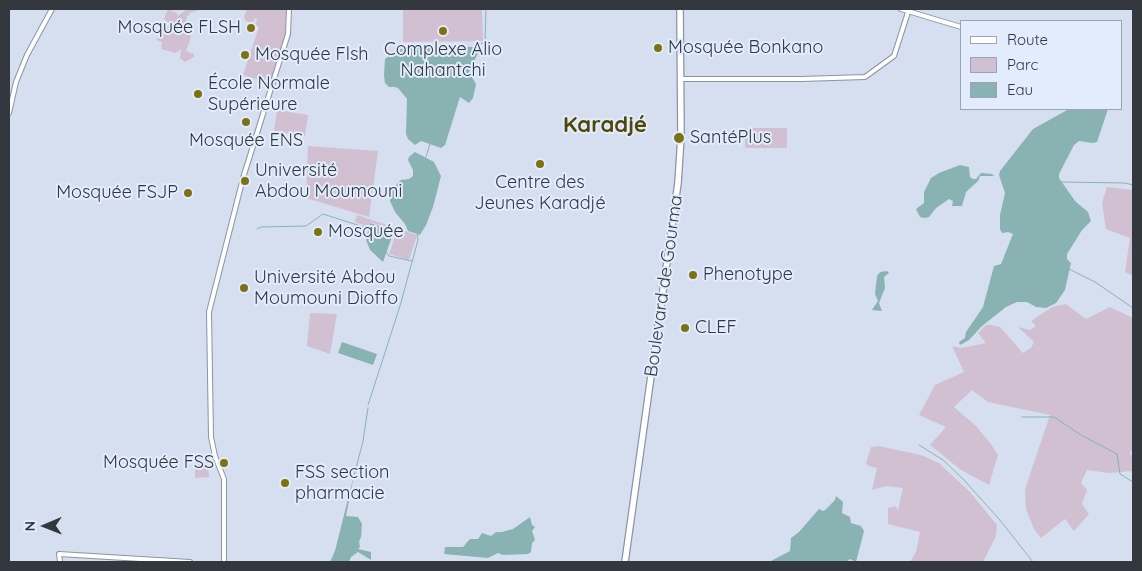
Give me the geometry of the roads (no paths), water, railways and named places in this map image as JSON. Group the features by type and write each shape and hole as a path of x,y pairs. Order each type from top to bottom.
{"highway":[{"name":"Boulevard de Gourma","path":"626,562 673,230 680,159 681,9"}],"street":[{"path":"9,113 16,82 52,9"},
{"path":"224,562 224,479 211,439 209,312 243,178 288,34 288,9"},
{"path":"902,9 960,27"},
{"path":"682,79 792,80 865,77 894,56 908,10"},
{"path":"60,562 59,554 190,562"}],"water":[{"path":"427,46 473,47 479,51 469,72 476,84 473,98 469,103 460,97 445,145 441,148 421,141 415,145 408,139 406,134 407,99 398,88 389,87 385,83 385,59 401,49"},
{"path":"1067,110 1108,110 1097,142 1079,141 1074,145 1059,174 1059,178 1075,201 1088,212 1091,221 1082,230 1067,254 1067,259 1071,263 1065,290 1056,303 1046,308 1036,307 1027,302 1017,302 1006,307 982,326 969,340 960,345 959,342 965,338 966,332 983,307 994,266 1001,264 1013,234 1008,232 1002,233 1000,229 1000,215 1005,193 999,175 1000,171 1033,129"},
{"path":"415,152 434,162 441,176 433,207 420,235 408,231 390,201 392,189 401,180 409,179 413,176 413,170 408,160"},
{"path":"960,165 969,167 970,177 973,179 976,179 981,173 994,176 980,176 978,181 966,192 962,206 952,206 953,201 949,199 936,208 929,217 920,217 916,209 924,203 924,192 931,178"},
{"path":"370,223 394,231 383,262 370,250 366,240"},
{"path":"887,271 889,273 884,277 885,288 879,303 882,311 872,310 878,301 875,294 877,276 880,272"},
{"path":"342,342 377,354 373,365 338,353"},
{"path":"354,475 346,516 358,517 362,524 360,547 358,549 371,552 371,560 358,552 351,557 349,562 330,562 335,551"},
{"path":"836,496 843,502 842,513 850,517 851,523 861,526 864,531 856,562 850,559 846,562 769,562 790,551 791,538 799,532 819,509 825,510 835,500"},
{"path":"530,517 532,525 535,527 532,531 535,540 532,543 531,552 528,554 503,555 498,553 488,558 444,554 445,547 463,547 470,539 478,539 482,533 491,536 496,532 513,529"}],"waterway":[{"path":"475,48 485,41 486,9"},
{"path":"426,157 430,144"},
{"path":"1062,182 1125,183 1133,185"},
{"path":"257,229 261,227 306,226 323,214 370,229"},
{"path":"368,405 400,306 418,240 417,232"},
{"path":"386,252 389,256 412,261"},
{"path":"1069,269 1095,282 1133,308"},
{"path":"354,476 363,441 368,408"},
{"path":"1022,417 1054,417 1081,435 1117,454 1120,474 1133,482"},
{"path":"919,445 943,460 964,480 999,519 1033,562"}],"place":[{"name":"Mosquée FLSH","path":"251,28"},
{"name":"Complexe Alio Nahantchi","path":"443,31"},
{"name":"Mosquée Bonkano","path":"658,48"},
{"name":"Mosquée Flsh","path":"245,55"},
{"name":"École Normale Supérieure","path":"198,94"},
{"name":"Mosquée ENS","path":"246,122"},
{"name":"SantéPlus","path":"679,138"},
{"name":"Centre des Jeunes Karadjé","path":"540,164"},
{"name":"Université Abdou Moumouni","path":"245,181"},
{"name":"Mosquée FSJP","path":"188,193"},
{"name":"Mosquée","path":"318,232"},
{"name":"Phenotype","path":"693,275"},
{"name":"Université Abdou Moumouni Dioffo","path":"244,288"},
{"name":"CLEF","path":"685,328"},
{"name":"Mosquée FSS","path":"224,463"},
{"name":"FSS section pharmacie","path":"285,483"}],"district":[{"name":"Karadjé","path":"605,125"}]}
